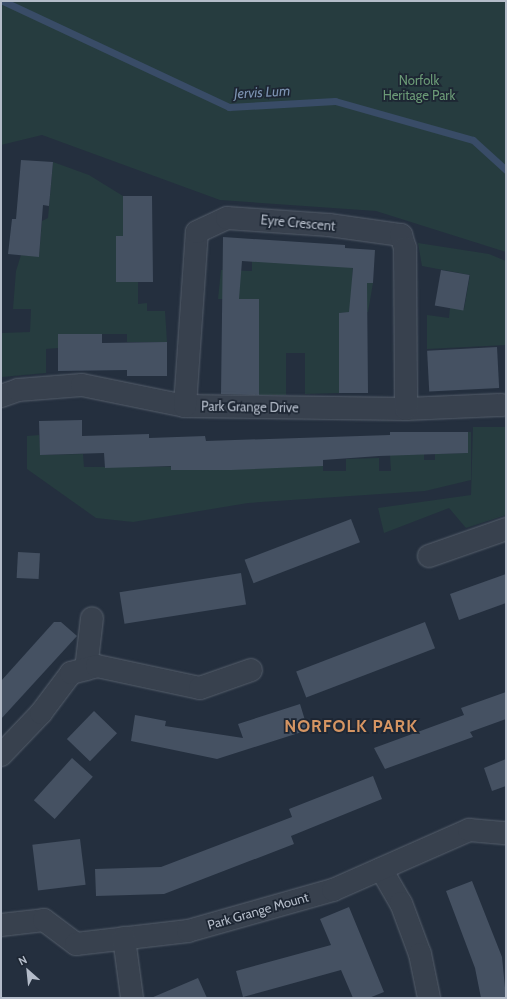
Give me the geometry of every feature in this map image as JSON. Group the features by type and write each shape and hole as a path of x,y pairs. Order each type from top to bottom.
{"street":[{"name":"Eyre Crescent","path":"185,406 198,232 227,218 329,225 402,235 405,248 406,409"},
{"name":"Park Grange Drive","path":"1,396 18,390 82,385 185,406 406,409 502,405"},
{"path":"429,556 506,529"},
{"path":"86,669 92,618"},
{"path":"1,755 41,713 71,674 97,666 200,688 251,670"},
{"name":"Park Grange Mount","path":"2,920 44,920 76,944 188,931 333,890 469,830 506,833"},
{"path":"381,869 406,917 420,954 429,998"},
{"path":"124,938 132,998"}],"green space":[{"name":"Norfolk Heritage Park","path":"1,1 506,1 506,252 376,211 220,200 42,135 1,145"},
{"path":"53,162 89,175 123,196 123,232 134,236 116,237 116,282 138,282 138,304 147,303 147,311 165,311 167,342 127,342 127,334 58,334 58,348 46,349 46,373 2,377 2,333 30,332 31,309 13,309 16,271 21,255 39,256 42,221 48,218"},
{"path":"418,243 489,254 506,261 506,345 427,349 427,315 449,318 450,307 464,309 470,275 422,266"},
{"path":"345,248 354,250 352,282 373,283 368,312 339,313 339,393 305,394 305,353 286,353 286,395 259,395 259,351 237,345 259,344 259,299 218,299 221,270 252,271 252,261"},
{"path":"473,427 506,427 506,515 466,528 449,508 384,533 378,508 471,495"},
{"path":"468,432 471,432 471,480 425,491 248,503 133,522 96,518 27,469 27,436 39,435 41,455 83,454 84,467 323,466 323,471 346,471 346,459 379,458 379,471 391,471 390,455 424,454 424,460 435,460 435,454 468,453"}],"building":[{"path":"21,160 53,162 49,206 43,205 39,257 8,254 12,219 16,219"},
{"path":"123,196 152,196 153,282 116,282 116,236 123,236"},
{"path":"223,237 345,245 345,248 375,250 373,283 367,283 368,393 339,393 339,313 349,312 353,268 242,261 239,299 259,299 259,395 221,394"},
{"path":"441,270 470,275 463,310 435,305"},
{"path":"58,334 102,334 102,343 167,342 167,376 127,376 127,370 58,371"},
{"path":"497,347 499,388 429,392 427,351"},
{"path":"82,420 82,436 149,434 149,438 205,436 206,441 390,435 390,432 468,432 468,453 379,456 323,460 323,466 231,470 171,470 171,466 105,468 104,453 40,455 39,421"},
{"path":"351,519 360,542 254,583 245,560"},
{"path":"18,552 40,553 39,579 17,578"},
{"path":"241,573 246,605 125,624 120,592"},
{"path":"506,574 506,603 459,620 450,594"},
{"path":"54,622 61,622 77,636 1,719 1,681"},
{"path":"425,622 435,648 306,698 296,671"},
{"path":"506,692 506,719 470,732 473,737 385,769 374,748 464,715 461,708"},
{"path":"300,704 308,730 217,759 131,741 135,715 166,721 165,726 243,738 238,724"},
{"path":"94,711 117,733 90,761 67,739"},
{"path":"72,758 93,777 55,819 34,800"},
{"path":"506,759 506,786 492,791 484,768"},
{"path":"373,776 382,799 291,836 294,844 164,894 96,896 95,869 161,867 292,817 289,809"},
{"path":"80,839 86,885 38,891 32,845"},
{"path":"472,881 502,957 506,998 481,998 475,968 446,891"},
{"path":"349,907 384,992 369,998 353,998 341,970 243,997 236,971 331,945 320,919"},
{"path":"198,978 207,998 151,998"}],"waterway":[{"name":"Jervis Lum","path":"3,1 229,107 335,101 473,140 506,170"}],"district":[{"name":"NORFOLK PARK","path":"351,727"}]}
